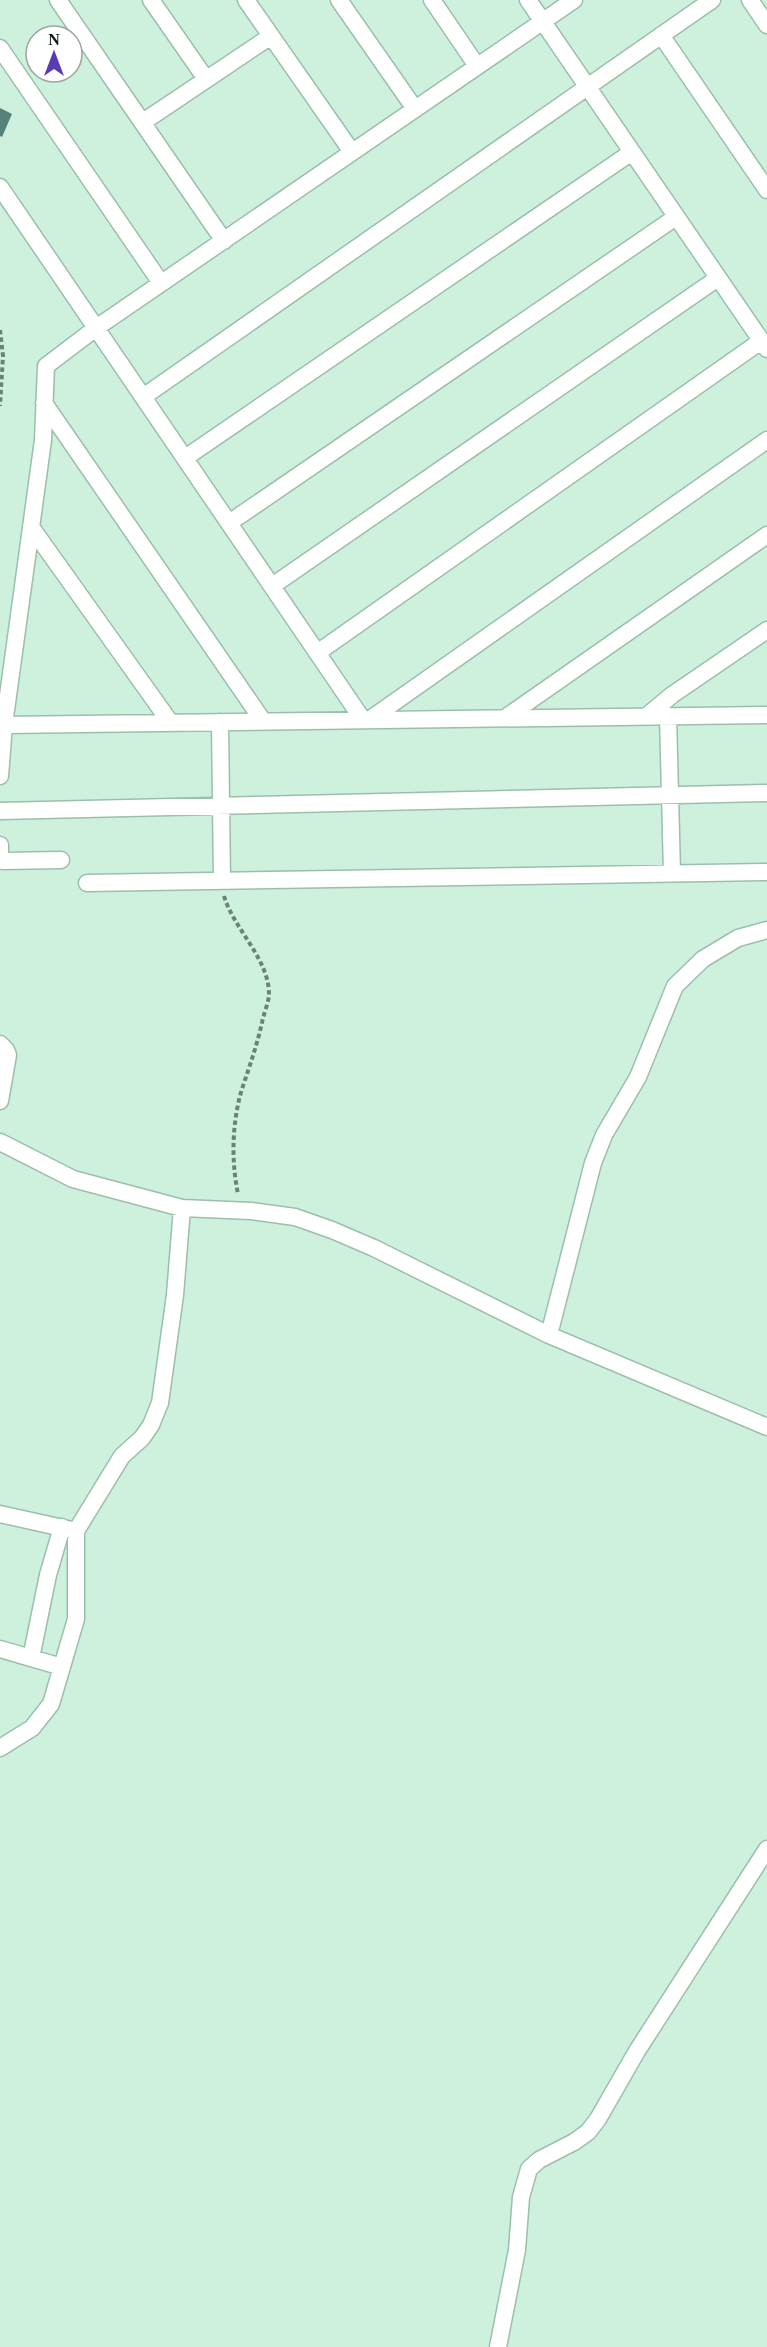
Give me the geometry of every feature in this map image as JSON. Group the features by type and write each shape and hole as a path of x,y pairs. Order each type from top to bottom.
{"street":[{"path":"58,0 224,240"},
{"path":"151,0 207,79"},
{"path":"246,0 352,152"},
{"path":"339,0 415,109"},
{"path":"432,0 477,66"},
{"path":"317,652 764,345 528,0"},
{"path":"0,776 4,725 43,440 46,366 96,328 574,0"},
{"path":"143,397 712,0"},
{"path":"750,0 767,25"},
{"path":"661,35 767,190"},
{"path":"143,122 271,36"},
{"path":"0,48 161,284"},
{"path":"185,458 632,152"},
{"path":"0,187 317,652 366,720"},
{"path":"229,523 676,216"},
{"path":"272,586 718,278"},
{"path":"45,403 263,721"},
{"path":"366,720 767,440"},
{"path":"31,527 170,722"},
{"path":"505,718 767,535"},
{"path":"648,715 672,695 767,630"},
{"path":"4,725 767,715"},
{"path":"668,716 672,873"},
{"path":"220,722 222,881"},
{"path":"0,811 767,793"},
{"path":"0,845 0,858 8,862 61,860"},
{"path":"87,883 767,872"},
{"path":"549,1335 593,1163 604,1135 638,1077 675,986 703,959 738,938 767,930"},
{"path":"0,1044 8,1055 0,1101"},
{"path":"0,1142 73,1179 182,1208 241,1210 295,1217 332,1230 374,1248 549,1335 767,1427"},
{"path":"31,1658 48,1575 69,1529 122,1456 142,1438 151,1425 160,1403 175,1295 182,1208"},
{"path":"0,1514 69,1529"},
{"path":"0,1748 32,1728 51,1704 76,1619 69,1529"},
{"path":"0,1649 62,1667"},
{"path":"498,2347 517,2250 521,2197 529,2169 539,2160 581,2137 598,2119 637,2051 767,1848"}],"path":[{"path":"0,330 3,356 0,406"},
{"path":"222,881 224,898 234,923 256,953 266,975 269,996 237,1109 234,1145 236,1184 241,1210"}],"building":[{"path":"0,108 12,114 2,137 0,136"}]}
